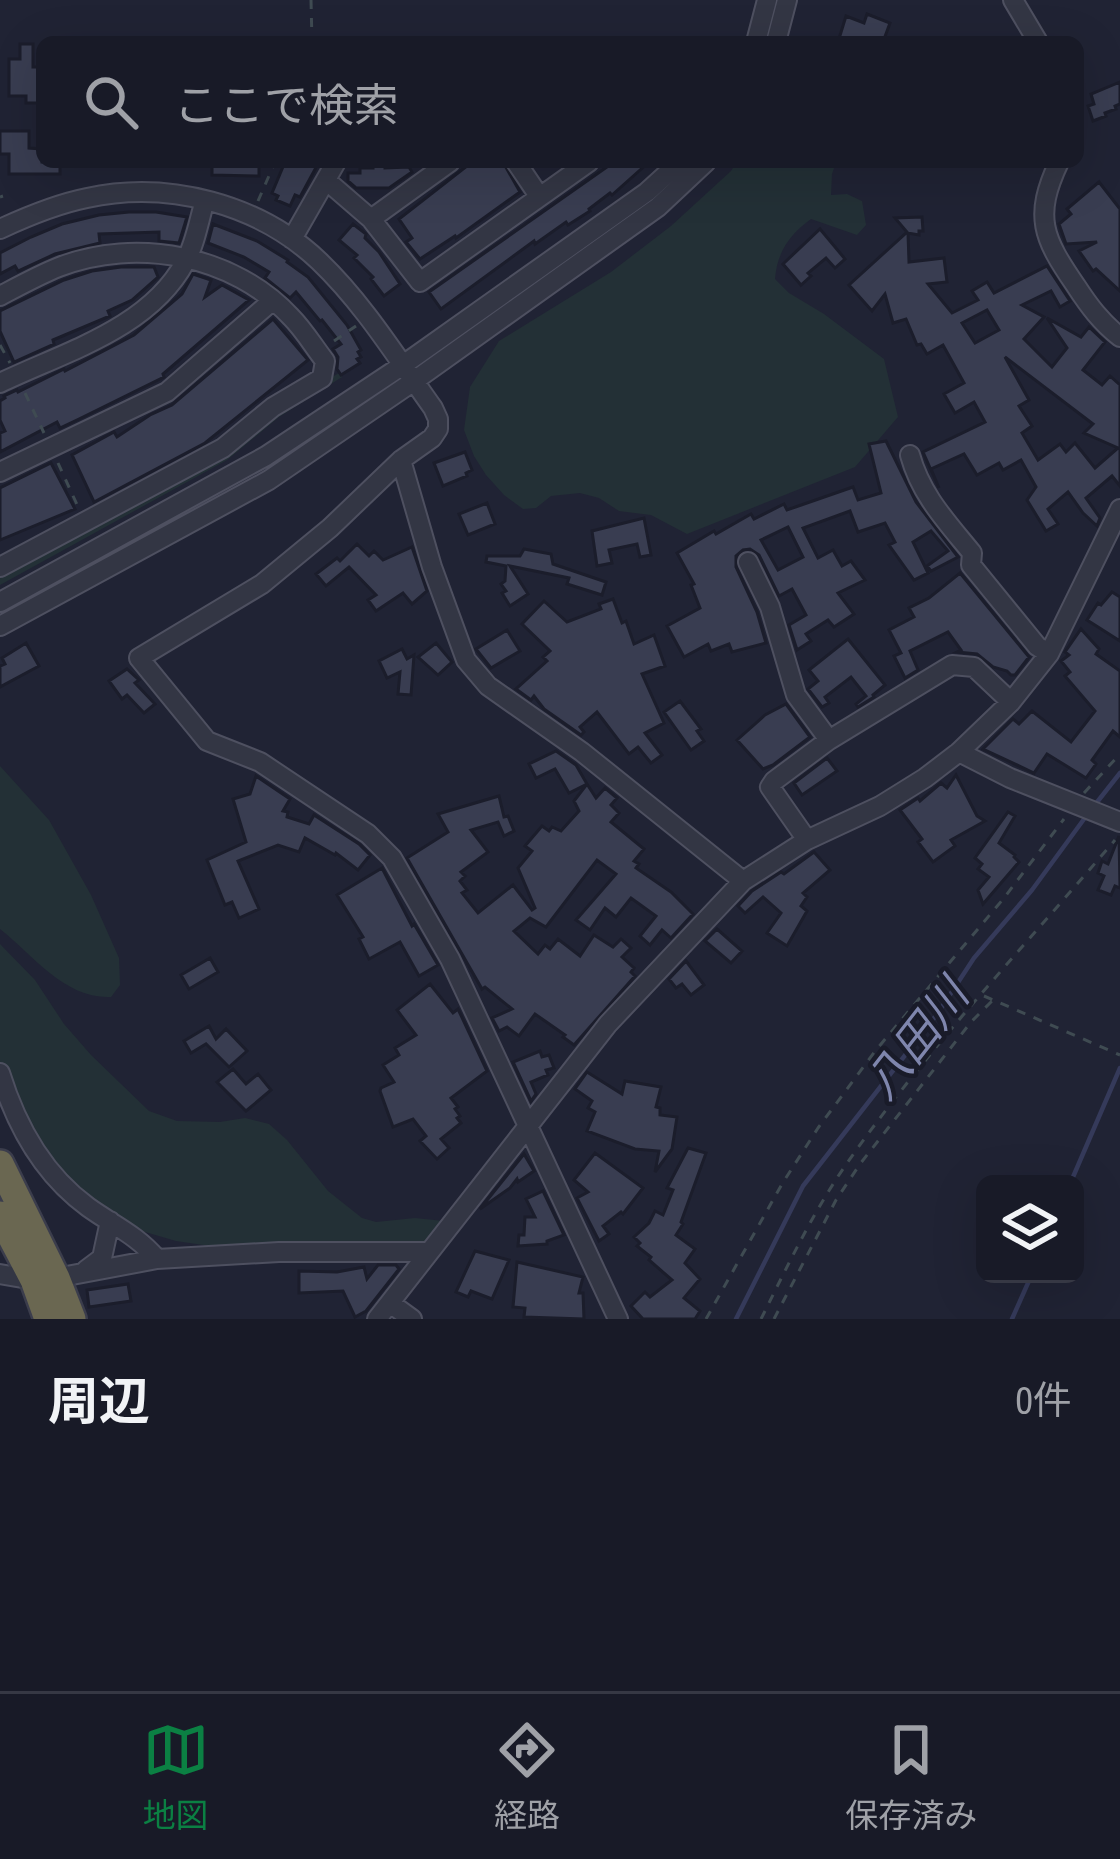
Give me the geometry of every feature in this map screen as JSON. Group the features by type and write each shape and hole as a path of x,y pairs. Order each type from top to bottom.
{"highway":[{"path":"0,1164 57,1277 72,1319"},
{"path":"0,1215 57,1277"},
{"path":"48,1319 57,1277"}],"street":[{"path":"758,36 767,0"},
{"path":"778,36 787,0"},
{"path":"1013,0 1034,36"},
{"path":"292,239 333,168"},
{"path":"371,219 442,168"},
{"path":"520,168 539,196"},
{"path":"327,182 371,219 420,281 581,168"},
{"path":"0,626 269,480 673,168"},
{"path":"0,602 409,373 658,207 700,168"},
{"path":"1057,168 1046,191 1044,224 1050,248 1099,320 1120,337"},
{"path":"2,213 130,192 205,200 252,215 292,239 346,289 438,419 432,438 262,584 139,658 207,741 260,762 368,834 392,858 450,959 618,1319"},
{"path":"0,383 112,332 169,287 188,258 205,200"},
{"path":"0,296 61,266 91,259 121,253 188,258 249,282 290,315 325,361 322,378 273,407 223,448 0,567"},
{"path":"0,472 167,392 272,302"},
{"path":"910,454 930,502 973,553 971,565 1037,646 1049,654"},
{"path":"401,460 466,660 488,686 616,778 743,881"},
{"path":"412,1319 384,1311 608,1024 743,881 807,840 880,806 925,778 1011,702 1049,654 1120,509"},
{"path":"748,562 770,607 796,695 829,740"},
{"path":"807,840 770,787 829,740 952,665 974,667 1011,702"},
{"path":"959,752 1120,822"},
{"path":"0,1073 22,1129 44,1164 85,1205 142,1240 157,1259"},
{"path":"57,1277 102,1258 110,1221"},
{"path":"0,1274 57,1277 157,1259 279,1252 428,1252"}],"path":[{"path":"311,0 311,36"},
{"path":"257,203 272,168"},
{"path":"318,353 356,326"},
{"path":"706,1319 818,1128 1100,773 1120,754"},
{"path":"760,1319 820,1204 846,1165 921,1066 1120,834"},
{"path":"982,995 1120,1054"},
{"path":"774,1319 860,1164 993,1000"}],"shaded area":[{"path":"834,168 831,195 847,194 862,201 866,225 857,235 811,219 786,244 775,279 884,359 898,417 855,467 687,534 651,515 619,511 580,493 551,496 536,508 523,509 504,495 474,456 464,430 470,387 499,341 611,272 731,171"},
{"path":"339,373 342,377 279,417 227,460 0,585 0,573"},
{"path":"0,766 49,820 91,895 119,958 120,985 111,997 94,996 65,983 0,929"},
{"path":"0,944 35,980 91,1055 149,1111 177,1121 245,1118 269,1124 328,1191 362,1218 444,1221 429,1242 210,1246 176,1241 113,1218 43,1157 0,1066"}],"building":[{"path":"867,14 890,23 885,36 840,36 846,16 864,23"},
{"path":"20,44 33,44 36,103 26,103 26,96 9,96 9,59 20,59"},
{"path":"1120,82 1120,104 1093,121 1088,106 1094,104 1091,94"},
{"path":"0,131 29,131 29,148 36,149 36,168 60,168 60,174 9,174 9,154 0,154"},
{"path":"212,168 259,168 259,176 212,175"},
{"path":"282,168 316,168 290,206 272,193"},
{"path":"360,168 410,168 412,172 389,188 356,188 348,181 348,173 360,173"},
{"path":"464,168 506,168 520,192 420,259 406,242 412,238 399,219"},
{"path":"605,168 642,168 590,211 534,241 441,309 429,292"},
{"path":"1099,182 1120,209 1120,291 1093,271 1079,251 1097,242 1066,244 1059,224 1071,214 1067,209"},
{"path":"129,212 187,217 179,243 159,241 159,232 99,234 100,243 0,274 0,253 31,237 62,224"},
{"path":"922,217 923,231 908,233 909,262 944,258 947,282 928,284 952,313 978,300 972,291 987,282 994,293 1047,266 1070,301 1060,307 1051,291 1022,305 1044,317 1024,339 1052,367 1067,348 1047,318 1081,337 1089,327 1105,342 1083,370 1102,385 1110,376 1120,385 1120,486 1112,476 1086,498 1100,518 1097,526 1068,492 1048,509 1058,524 1046,531 1027,500 1036,487 1021,460 1003,470 999,463 977,475 964,454 931,469 939,488 923,452 985,422 974,402 955,413 944,394 964,383 943,345 927,354 917,345 906,319 893,323 885,294 872,311 849,285 907,232 895,218","holes":["987,310 999,330 975,343 962,323","1005,357 1093,424 1084,433 1118,448 1095,468 1075,443 1066,452 1060,444 1038,460 1022,433 1032,426 1019,406 1029,400"]},
{"path":"213,224 257,241 308,277 347,325 361,350 360,363 341,375 333,349 341,344 322,320 296,292 290,298 265,278 269,272 208,243"},
{"path":"353,224 366,234 400,284 384,296 354,258 357,255 339,240"},
{"path":"820,229 845,259 835,268 826,258 801,285 783,264"},
{"path":"121,267 154,267 158,277 132,300 108,311 110,316 14,362 0,331 0,311 64,280"},
{"path":"193,274 211,280 205,297 222,285 249,300 164,377 0,452 0,433 5,431 0,401 4,396 134,335 182,294"},
{"path":"273,319 308,360 205,443 94,502 72,455 114,432 117,437 172,405"},
{"path":"886,441 916,502 958,557 931,571 927,566 948,551 931,531 913,542 928,573 914,580 889,545 895,542 885,523 858,532 850,511 803,528 818,558 833,550 842,566 851,561 865,580 838,593 854,614 834,627 828,620 806,634 811,641 797,650 789,625 806,615 792,589 779,596 759,555 743,550 736,556 736,567 766,643 732,652 729,644 711,651 708,644 684,657 667,626 700,608 694,584 677,553 751,514 754,519 784,504 787,510 853,487 858,500 881,493 869,444","holes":["788,527 803,557 778,570 761,540"]},
{"path":"465,452 472,470 443,486 434,463"},
{"path":"51,463 75,509 0,540 0,488"},
{"path":"487,503 495,524 468,535 459,514"},
{"path":"644,518 651,555 640,557 637,544 609,550 612,563 597,566 592,531"},
{"path":"357,544 369,556 374,551 383,560 412,547 427,591 412,604 403,593 376,611 368,600 376,595 349,567 326,586 316,574 337,558 340,561"},
{"path":"524,549 551,554 553,564 606,582 602,595 567,584 569,578 510,566 528,594 510,606 501,584 506,566 486,562 487,556 520,556"},
{"path":"960,573 1029,657 1011,675 977,654 957,652 961,650 948,632 910,651 918,670 905,678 894,656 901,653 889,630 914,617 909,608"},
{"path":"1112,592 1120,597 1120,641 1087,620"},
{"path":"613,599 634,644 654,635 665,666 642,674 664,723 645,733 662,755 651,763 638,747 629,754 597,712 580,727 581,735 544,709 534,696 531,700 516,689 547,661 543,657 550,651 522,624 544,601 567,622"},
{"path":"1081,629 1099,649 1096,654 1120,671 1120,737 1113,731 1092,760 1096,764 1086,778 1047,754 1034,773 983,749 1013,719 1019,724 1032,711 1071,742 1095,711 1065,676 1070,672 1061,661 1069,655 1065,652"},
{"path":"507,630 520,651 491,668 476,649"},
{"path":"848,639 885,685 858,707 866,696 851,677 825,697 829,703 822,707 808,689 818,681 809,670"},
{"path":"26,643 39,666 0,687 2,658"},
{"path":"436,643 452,662 438,675 418,657"},
{"path":"402,649 407,659 414,655 411,695 398,694 400,672 387,678 379,661"},
{"path":"127,669 155,704 144,713 127,695 122,699 109,681"},
{"path":"680,701 701,729 697,731 704,741 691,750 664,712"},
{"path":"786,704 810,737 763,769 737,740"},
{"path":"556,751 576,765 587,784 569,793 555,769 536,778 529,764"},
{"path":"827,758 837,771 802,795 794,783"},
{"path":"956,775 977,816 985,821 951,840 955,846 933,862 900,810 941,783 947,788"},
{"path":"256,776 290,799 283,811 288,812 287,817 309,824 314,815 370,855 358,870 305,838 299,852 278,845 238,861 259,909 239,918 232,902 225,905 207,860 246,842 233,799 250,794"},
{"path":"587,784 596,798 605,788 617,798 611,805 619,813 611,822 644,849 634,861 639,864 636,868 693,914 671,938 662,930 650,945 640,936 656,916 631,898 616,917 605,908 590,930 576,920 616,874 597,860 546,927 530,918 514,931 538,954 558,939 580,956 594,935 613,947 621,939 631,948 622,957 634,968 635,976 574,1045 535,1014 519,1036 507,1027 499,1031 492,1018 512,1009 482,989 407,858 448,832 438,814 499,796 504,817 508,816 514,831 504,836 498,822 471,830 488,852 461,872 465,876 460,881 467,890 462,893 478,913 513,885 532,910 518,868 532,851 525,846 542,826 561,831 579,811 574,801"},
{"path":"1008,812 1015,816 999,843 1019,862 983,904 978,890 989,877 978,869 982,864 975,858"},
{"path":"1119,836 1120,888 1115,886 1111,895 1098,890 1104,876 1098,873 1102,861 1108,864"},
{"path":"814,852 830,870 803,893 807,897 801,906 807,911 787,946 767,933 781,913 763,897 745,913 738,906 752,891"},
{"path":"382,868 438,965 419,976 400,942 369,959 359,939 363,937 337,895"},
{"path":"717,929 742,951 731,963 705,941"},
{"path":"210,958 218,972 189,989 181,975"},
{"path":"686,961 704,985 691,995 682,984 676,988 669,979"},
{"path":"430,984 453,1013 458,1009 487,1071 451,1098 461,1123 441,1139 449,1148 437,1159 420,1141 426,1136 413,1119 393,1127 380,1091 394,1082 383,1065 399,1055 395,1048 416,1035 397,1010"},
{"path":"209,1026 216,1039 226,1029 247,1051 229,1067 206,1044 191,1053 184,1041"},
{"path":"540,1051 542,1057 549,1055 554,1068 531,1082 536,1094 531,1101 513,1062"},
{"path":"233,1069 246,1084 258,1074 271,1090 246,1111 217,1082"},
{"path":"587,1072 622,1094 625,1081 661,1087 656,1107 660,1115 677,1117 672,1149 655,1172 659,1151 635,1149 587,1131 595,1112 588,1108 592,1101 575,1089"},
{"path":"688,1148 706,1153 676,1235 695,1249 685,1263 700,1279 684,1298 700,1311 695,1319 643,1319 631,1306 645,1292 650,1297 672,1280 649,1260 634,1237 655,1211 663,1215 673,1190 667,1188"},
{"path":"595,1153 643,1188 623,1214 603,1226 609,1234 599,1241 577,1198 588,1192 574,1180"},
{"path":"524,1154 534,1171 480,1209"},
{"path":"543,1191 564,1235 547,1244 518,1246 525,1217 535,1217 526,1199"},
{"path":"475,1251 509,1260 492,1299 471,1291 468,1297 456,1292"},
{"path":"517,1262 583,1277 579,1293 583,1293 584,1319 524,1317 525,1308 513,1307"},
{"path":"378,1265 399,1269 366,1311 355,1317 343,1291 299,1293 299,1271 364,1267 367,1279"},
{"path":"128,1284 131,1301 89,1307 87,1290"}],"waterway":[{"name":"八田川","path":"1094,806 1120,773"},
{"name":"八田川","path":"736,1319 803,1186 1087,815"},
{"path":"1074,1175 1120,1068"},
{"path":"1012,1319 1028,1283"}]}
